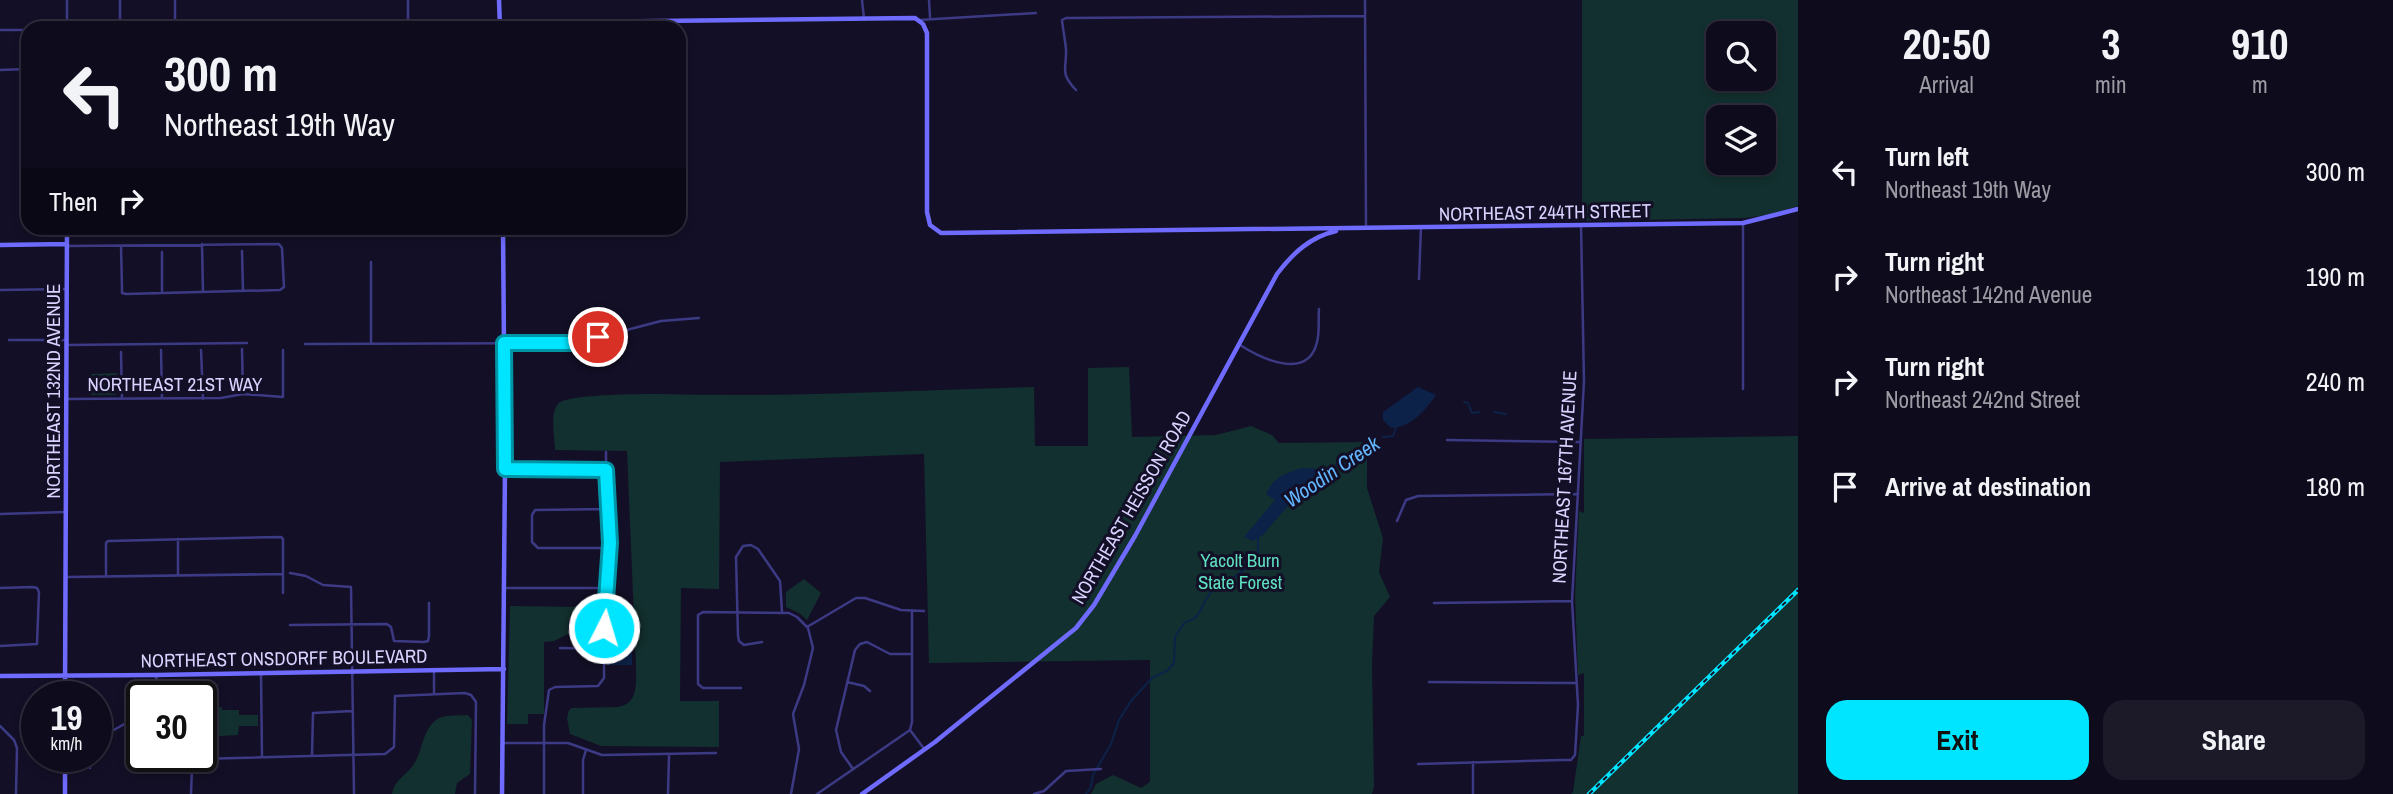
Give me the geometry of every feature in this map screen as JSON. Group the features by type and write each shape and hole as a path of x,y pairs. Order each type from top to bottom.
{"street":[{"path":"67,0 68,21"},
{"path":"120,0 120,21"},
{"path":"175,0 175,21"},
{"path":"408,0 408,21"},
{"path":"499,0 499,21"},
{"path":"862,0 864,18"},
{"path":"929,0 930,18"},
{"path":"1365,0 1366,228"},
{"path":"662,21 864,18 919,20 1035,13"},
{"path":"1076,90 1063,70 1066,50 1062,20 1365,16"},
{"path":"919,20 927,33 927,212 934,229 948,233 1302,229 1309,232 1314,239"},
{"path":"0,30 21,30"},
{"path":"0,70 21,69"},
{"name":"NORTHEAST 244TH STREET","path":"1302,229 1743,223 1798,209"},
{"path":"1743,223 1743,389"},
{"name":"NORTHEAST 167TH AVENUE","path":"1473,762 1571,760 1574,755 1577,730 1572,601 1584,381 1581,225"},
{"path":"1419,279 1421,227"},
{"name":"NORTHEAST HEISSON ROAD","path":"862,794 925,750 1076,628 1094,605 1286,262 1314,239 1347,228"},
{"name":"NORTHEAST 132ND AVENUE","path":"65,681 67,235"},
{"path":"502,794 505,469 503,235"},
{"path":"0,245 275,243 282,245 284,287 280,290 122,293 121,246"},
{"path":"202,244 203,292"},
{"path":"242,251 243,291"},
{"path":"162,252 162,293"},
{"path":"370,262 371,343"},
{"path":"0,290 67,289"},
{"path":"1239,345 1254,354 1285,365 1301,363 1310,356 1318,339 1319,309"},
{"path":"305,344 577,343 661,321 699,318"},
{"path":"9,340 247,343"},
{"path":"242,349 243,394"},
{"path":"161,350 162,399"},
{"path":"201,350 203,399"},
{"name":"NORTHEAST 21ST WAY","path":"67,399 203,399 243,394 283,397 283,350"},
{"path":"121,352 122,398"},
{"path":"1447,440 1580,442"},
{"path":"544,794 545,721 551,688 601,684 604,678 604,614 610,548 606,452"},
{"path":"505,469 606,470"},
{"path":"1397,521 1406,500 1418,496 1577,494"},
{"path":"608,509 538,509 532,515 534,546 610,548"},
{"path":"0,514 66,512"},
{"path":"106,577 107,541 283,538 283,593"},
{"path":"178,539 178,576"},
{"path":"762,642 747,645 739,641 736,557 740,548 748,545 758,549 780,582 782,612"},
{"path":"290,573 300,573 323,585 351,587 354,794"},
{"path":"66,578 283,575"},
{"path":"0,588 37,589 37,644 0,646"},
{"path":"504,588 608,588"},
{"path":"807,627 856,598 865,598 901,610 924,611"},
{"path":"1434,603 1572,601"},
{"path":"290,625 391,626 394,641 428,640 429,603"},
{"path":"817,794 910,730 912,611"},
{"path":"741,688 703,688 698,682 698,615 703,612 782,612 794,615 807,627 812,636 813,648 804,685 793,714 799,750 791,794"},
{"path":"853,769 841,752 836,730 856,648 864,642 875,644 890,654 912,654"},
{"path":"560,648 604,649"},
{"path":"434,669 434,693"},
{"name":"NORTHEAST ONSDORFF BOULEVARD","path":"0,676 65,674 156,678 261,676 352,670 503,669"},
{"path":"261,676 262,757"},
{"path":"848,682 864,686 870,691"},
{"path":"1429,682 1575,683"},
{"path":"191,794 192,768 197,760 383,754 391,751 394,744 395,696 465,693 473,696 476,702 475,794"},
{"path":"312,755 313,713 352,711"},
{"path":"1,728 14,740 17,748 16,794"},
{"path":"910,730 925,750"},
{"path":"503,743 568,743 602,755 716,753"},
{"path":"583,794 583,762 586,750"},
{"path":"668,794 669,754"},
{"path":"1418,764 1473,762 1473,794"},
{"path":"1034,794 1044,791 1066,771 1101,769"},
{"path":"65,772 65,794"}],"green space":[{"path":"1582,0 1798,0 1798,206 1768,215 1745,218 1582,221"},
{"name":"Yacolt Burn State Forest","path":"1129,367 1132,437 1216,435 1251,426 1272,435 1279,443 1367,442 1367,488 1383,538 1379,572 1390,597 1374,616 1372,794 1091,794 1096,784 1113,775 1141,788 1150,782 1150,660 929,663 924,454 720,462 719,589 681,588 680,701 719,701 719,747 601,746 570,734 567,718 572,708 618,707 630,702 635,691 636,665 627,451 555,450 553,419 559,403 591,396 623,394 753,395 1034,387 1035,446 1088,446 1088,368"},
{"path":"117,373 116,395 91,395 91,374"},
{"path":"1798,436 1798,794 1571,794 1581,736 1584,736 1584,673 1578,675 1575,595 1579,511 1584,513 1584,439"},
{"path":"804,579 821,593 807,620 786,607 786,592"},
{"path":"510,606 586,607 586,618 569,618 568,634 554,641 544,642 544,714 528,714 528,724 507,724"},
{"path":"217,707 222,707 222,710 239,710 239,715 258,715 258,726 239,726 238,735 217,736"},
{"path":"468,715 472,720 470,774 457,783 455,794 392,794 398,781 414,764 431,724 443,717"}],"water":[{"path":"1418,387 1436,395 1411,422 1391,428 1383,420 1383,412"},
{"path":"1302,468 1330,471 1299,493 1263,535 1253,541 1244,537 1275,500 1266,494 1273,483 1285,474"},
{"path":"610,605 632,605 632,665 608,665"}],"waterway":[{"name":"Woodin Creek","path":"1464,402 1468,403 1472,413 1479,412"},
{"name":"Woodin Creek","path":"1494,412 1506,414"},
{"name":"Woodin Creek","path":"1383,437 1393,436 1396,428"},
{"name":"Woodin Creek","path":"1330,469 1369,444"},
{"name":"Woodin Creek","path":"1086,794 1091,787 1093,775 1111,744 1119,720 1131,701 1153,677 1167,671 1174,663 1175,637 1185,622 1198,615 1213,587 1221,588 1258,558 1258,539"}],"railway":[{"path":"1589,794 1798,590"}],"route":[{"path":"598,337 577,343 504,343 505,469 606,470 610,543 604,628"}]}
